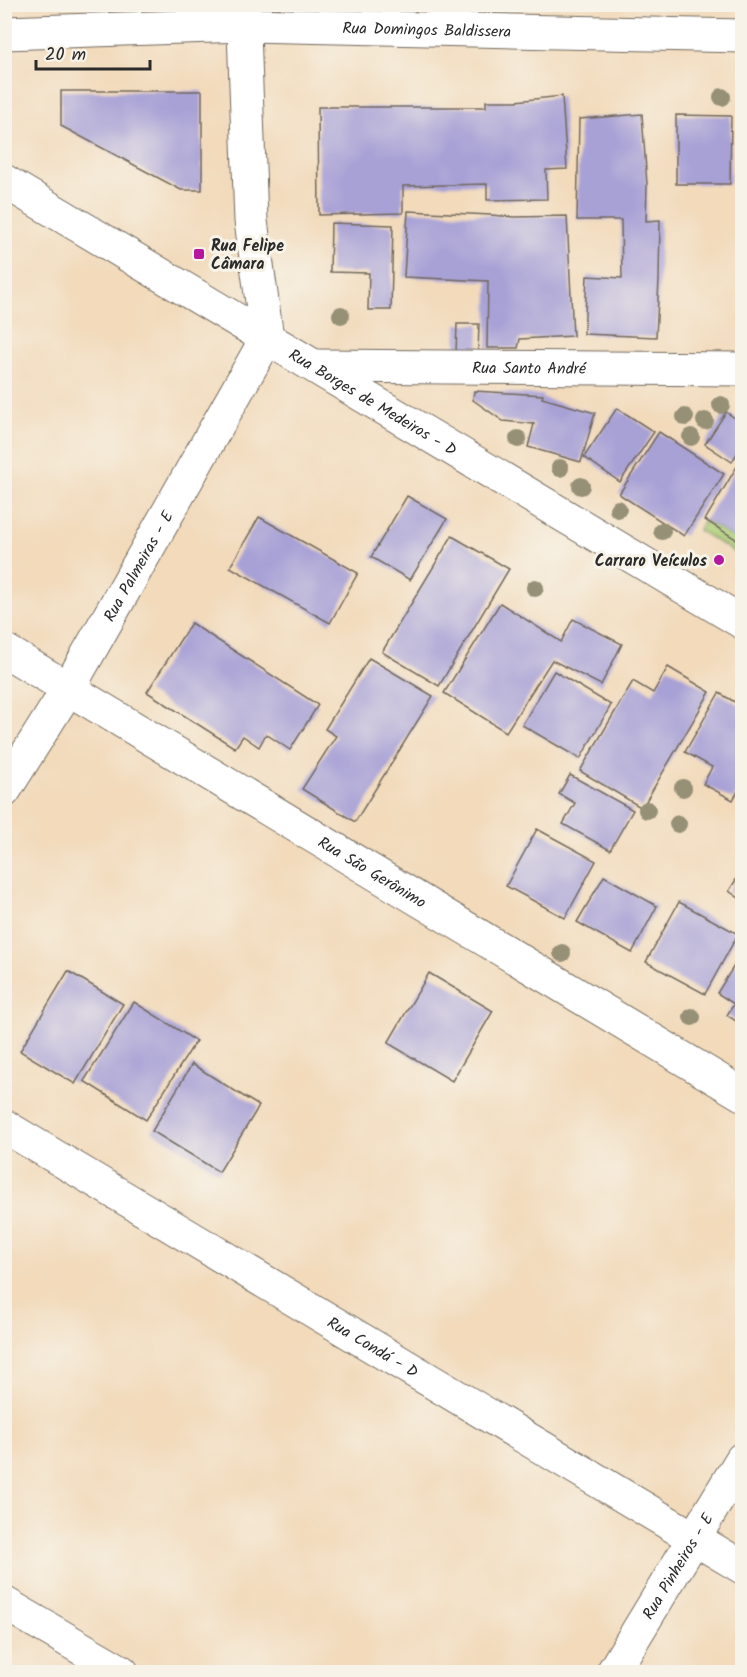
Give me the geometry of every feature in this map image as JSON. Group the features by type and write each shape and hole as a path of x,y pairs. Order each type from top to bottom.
{"street":[{"name":"Rua Domingos Baldissera","path":"4,33 243,14 742,36"},
{"path":"243,14 250,221 267,338"},
{"name":"Rua Borges de Medeiros - D","path":"4,181 742,622"},
{"name":"Rua Palmeiras - E","path":"4,791 68,688 267,338"},
{"name":"Rua Santo André","path":"314,366 742,369"},
{"name":"Rua São Gerônimo","path":"4,650 742,1094"},
{"name":"Rua Condá - D","path":"4,1126 742,1568"},
{"name":"Rua Pinheiros - E","path":"613,1672 742,1459"},
{"path":"4,1603 122,1672"}],"green space":[{"path":"705,520 742,543 742,557 698,530"}],"building":[{"path":"61,91 202,91 202,190 181,190 61,126"},
{"path":"562,96 567,169 546,170 547,199 487,200 487,184 403,186 403,213 319,215 318,107 486,107 486,101 516,101"},
{"path":"642,114 647,185 646,221 660,220 656,337 584,334 587,276 622,278 621,220 577,220 579,119"},
{"path":"676,115 731,116 730,184 676,184"},
{"path":"408,211 514,217 567,216 573,336 520,339 518,348 487,348 488,281 404,277"},
{"path":"331,223 393,225 391,310 368,310 369,273 330,272"},
{"path":"457,324 479,324 478,354 456,353"},
{"path":"474,391 543,395 542,398 595,413 581,462 528,447 534,424 503,421 473,400"},
{"path":"617,408 654,432 620,482 584,457"},
{"path":"726,412 742,423 742,445 732,462 705,444"},
{"path":"659,432 724,474 684,536 619,494"},
{"path":"742,458 742,543 705,520"},
{"path":"407,496 447,519 410,580 371,557"},
{"path":"259,517 358,573 330,623 230,567"},
{"path":"452,536 509,569 439,686 382,652"},
{"path":"500,603 561,642 573,619 622,644 601,685 552,660 506,732 444,693"},
{"path":"191,623 318,705 290,750 266,734 259,747 243,736 235,748 147,692"},
{"path":"369,658 433,696 355,822 302,789 336,736 325,729"},
{"path":"668,667 710,692 642,808 580,771 633,681 653,693"},
{"path":"554,671 611,705 580,759 522,725"},
{"path":"719,693 742,706 742,784 733,800 703,784 712,767 685,752"},
{"path":"570,775 633,810 610,850 563,824 575,803 559,794"},
{"path":"537,829 596,861 565,918 506,886"},
{"path":"742,870 742,900 729,891"},
{"path":"604,876 657,906 632,953 577,922"},
{"path":"679,902 738,934 705,994 646,962"},
{"path":"742,953 742,1025 727,1015 734,1004 717,993"},
{"path":"68,971 123,1004 75,1084 20,1051"},
{"path":"429,973 493,1011 452,1081 388,1043"},
{"path":"134,1002 196,1041 146,1120 84,1081"},
{"path":"192,1064 259,1106 219,1172 152,1131"}],"place":[{"name":"Rua Felipe Câmara","path":"199,254"},
{"name":"Carraro Veículos","path":"719,560"}]}
